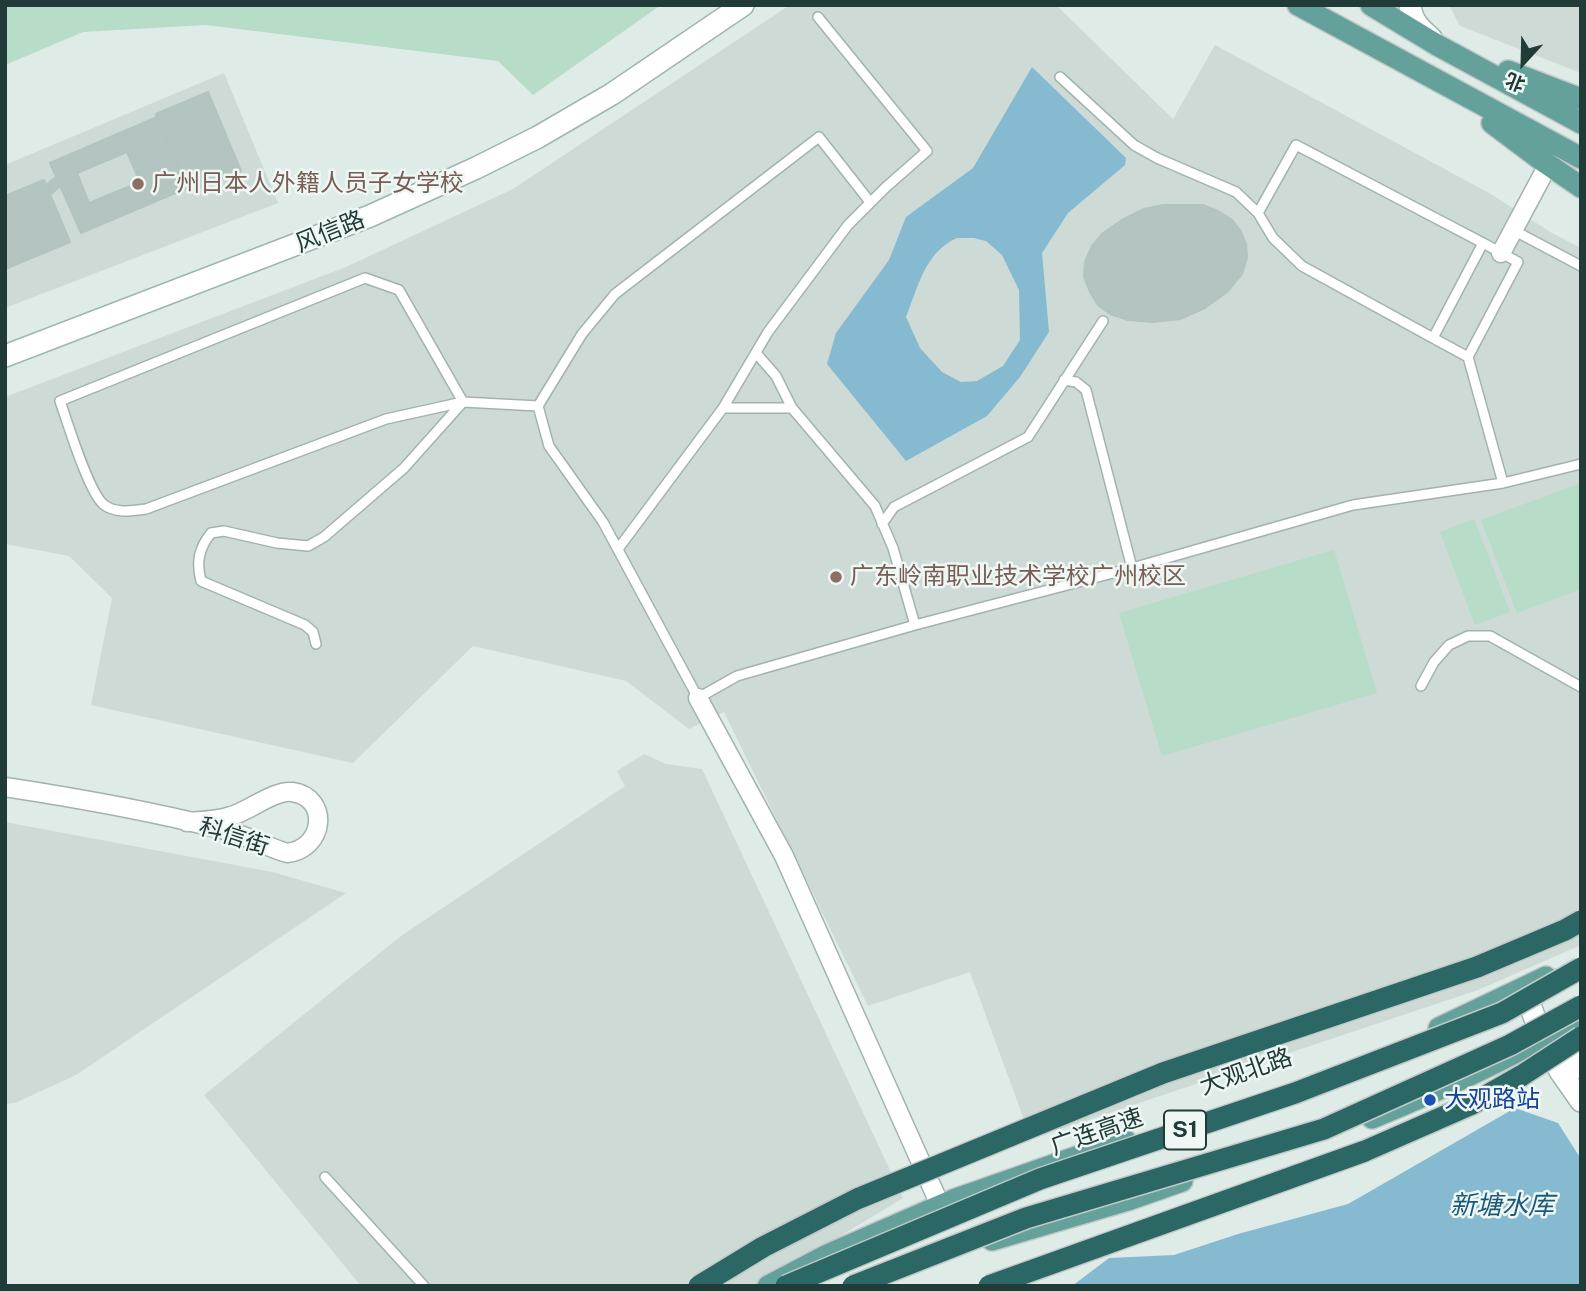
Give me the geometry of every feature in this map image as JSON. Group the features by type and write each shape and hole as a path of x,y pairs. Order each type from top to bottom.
{"highway":[{"path":"699,1286 763,1247 857,1199 1163,1073 1477,967 1581,921"},
{"name":"广连高速","path":"786,1286 1040,1179 1295,1093 1502,1013 1581,968"},
{"name":"S1","path":"853,1286 1026,1218 1324,1129 1510,1045 1581,1006"},
{"path":"989,1286 1365,1151 1470,1105 1581,1037"}],"main road":[{"path":"1298,5 1581,158"},
{"path":"1371,5 1437,45 1581,123"},
{"path":"1437,45 1581,99"},
{"path":"1444,85 1581,187"},
{"name":"大观北路","path":"768,1286 827,1255 940,1205 1389,1050 1524,989 1581,959"},
{"path":"880,1286 973,1246 1128,1200 1342,1130 1437,1092 1581,1017"}],"street":[{"name":"风信路","path":"5,345 447,172 573,105 621,75 720,5"},
{"name":"风信路","path":"5,356 357,221 476,169 562,124 612,94 743,5"},
{"path":"1410,5 1417,26 1437,45"},
{"path":"1501,253 1548,165"},
{"path":"698,698 784,856 940,1205"},
{"name":"科信街","path":"5,787 58,795 187,822 223,829 287,853 298,852 308,846 314,838 319,820 312,803 306,797 284,792 228,817 187,822"},
{"path":"1524,989 1550,1035 1581,1068"},
{"path":"1550,1035 1560,1071 1581,1101"}],"lane":[{"path":"618,549 723,408 768,332 848,225 927,151 818,17"},
{"path":"1060,77 1134,145 1157,158 1236,192 1258,214 1273,238 1302,266 1468,357"},
{"path":"870,202 819,137 615,294 582,334 538,406 549,446 603,522 698,698 737,676 1353,505 1503,483 1581,464"},
{"path":"1258,214 1296,145 1518,262 1468,357 1503,483"},
{"path":"1513,230 1581,266"},
{"path":"1433,338 1483,243"},
{"path":"463,402 399,290 365,278 60,401 94,492 104,505 122,512 146,509 386,419 463,402 538,406"},
{"path":"882,524 894,507 1028,437 1102,321"},
{"path":"756,353 776,376 792,408 875,506 893,548 915,625"},
{"path":"1064,380 1076,382 1086,390 1132,568"},
{"path":"316,644 313,632 305,625 201,581 198,568 202,544 211,533 224,531 278,543 309,546 324,537 404,468 463,402"},
{"path":"723,408 792,408"},
{"path":"1420,686 1434,662 1449,645 1468,636 1490,636 1581,687"},
{"path":"325,1177 424,1286"}],"shaded area":[{"name":"广东岭南职业技术学校广州校区","path":"790,5 1056,5 1173,119 1215,45 1489,193 1581,248 1581,945 1478,990 1031,1139 970,972 868,1006 724,712 689,729 626,681 473,646 353,763 91,705 112,598 69,556 5,544 5,397 346,267 513,189"},
{"path":"1449,5 1581,5 1581,73 1460,26"},
{"name":"广州日本人外籍人员子女学校","path":"224,73 278,203 5,308 5,165"},
{"path":"644,754 666,764 702,769 903,1198 758,1286 361,1286 204,1095 401,936 625,786 617,771"},
{"path":"5,822 272,872 346,893 76,1075 15,1103 5,1104"}],"green space":[{"path":"5,5 661,5 533,95 498,61 206,25 83,32 5,65"},
{"path":"1581,483 1581,589 1517,613 1481,520"},
{"path":"1474,519 1510,612 1475,625 1440,532"},
{"path":"1334,550 1377,693 1162,756 1119,613"}],"water":[{"path":"1032,67 1126,158 1125,165 1068,213 1042,253 1049,332 1020,377 987,416 906,461 827,364 836,333 889,260 906,217 973,168","holes":["957,238 986,241 1002,255 1019,290 1020,340 1003,366 977,381 961,382 942,372 920,348 906,317 924,272 937,252"]},
{"name":"新塘水库","path":"1515,1108 1558,1123 1581,1159 1581,1286 1072,1286 1109,1258 1174,1255 1238,1234 1348,1204"}],"building":[{"path":"208,92 241,171 189,193 156,114"},
{"path":"157,117 187,188 81,233 50,163","holes":["127,152 140,182 89,203 77,173"]},
{"path":"56,177 60,186 50,195 46,185"},
{"path":"44,180 70,242 5,269 5,196"},
{"path":"1163,205 1203,205 1231,219 1246,244 1247,258 1242,274 1227,292 1205,308 1180,319 1153,322 1128,320 1110,314 1098,305 1084,277 1085,262 1092,246 1103,233 1122,220 1144,209"}],"place":[{"name":"广州日本人外籍人员子女学校","path":"138,184"},
{"name":"广东岭南职业技术学校广州校区","path":"836,577"},
{"name":"大观路站","path":"1430,1100"}]}
